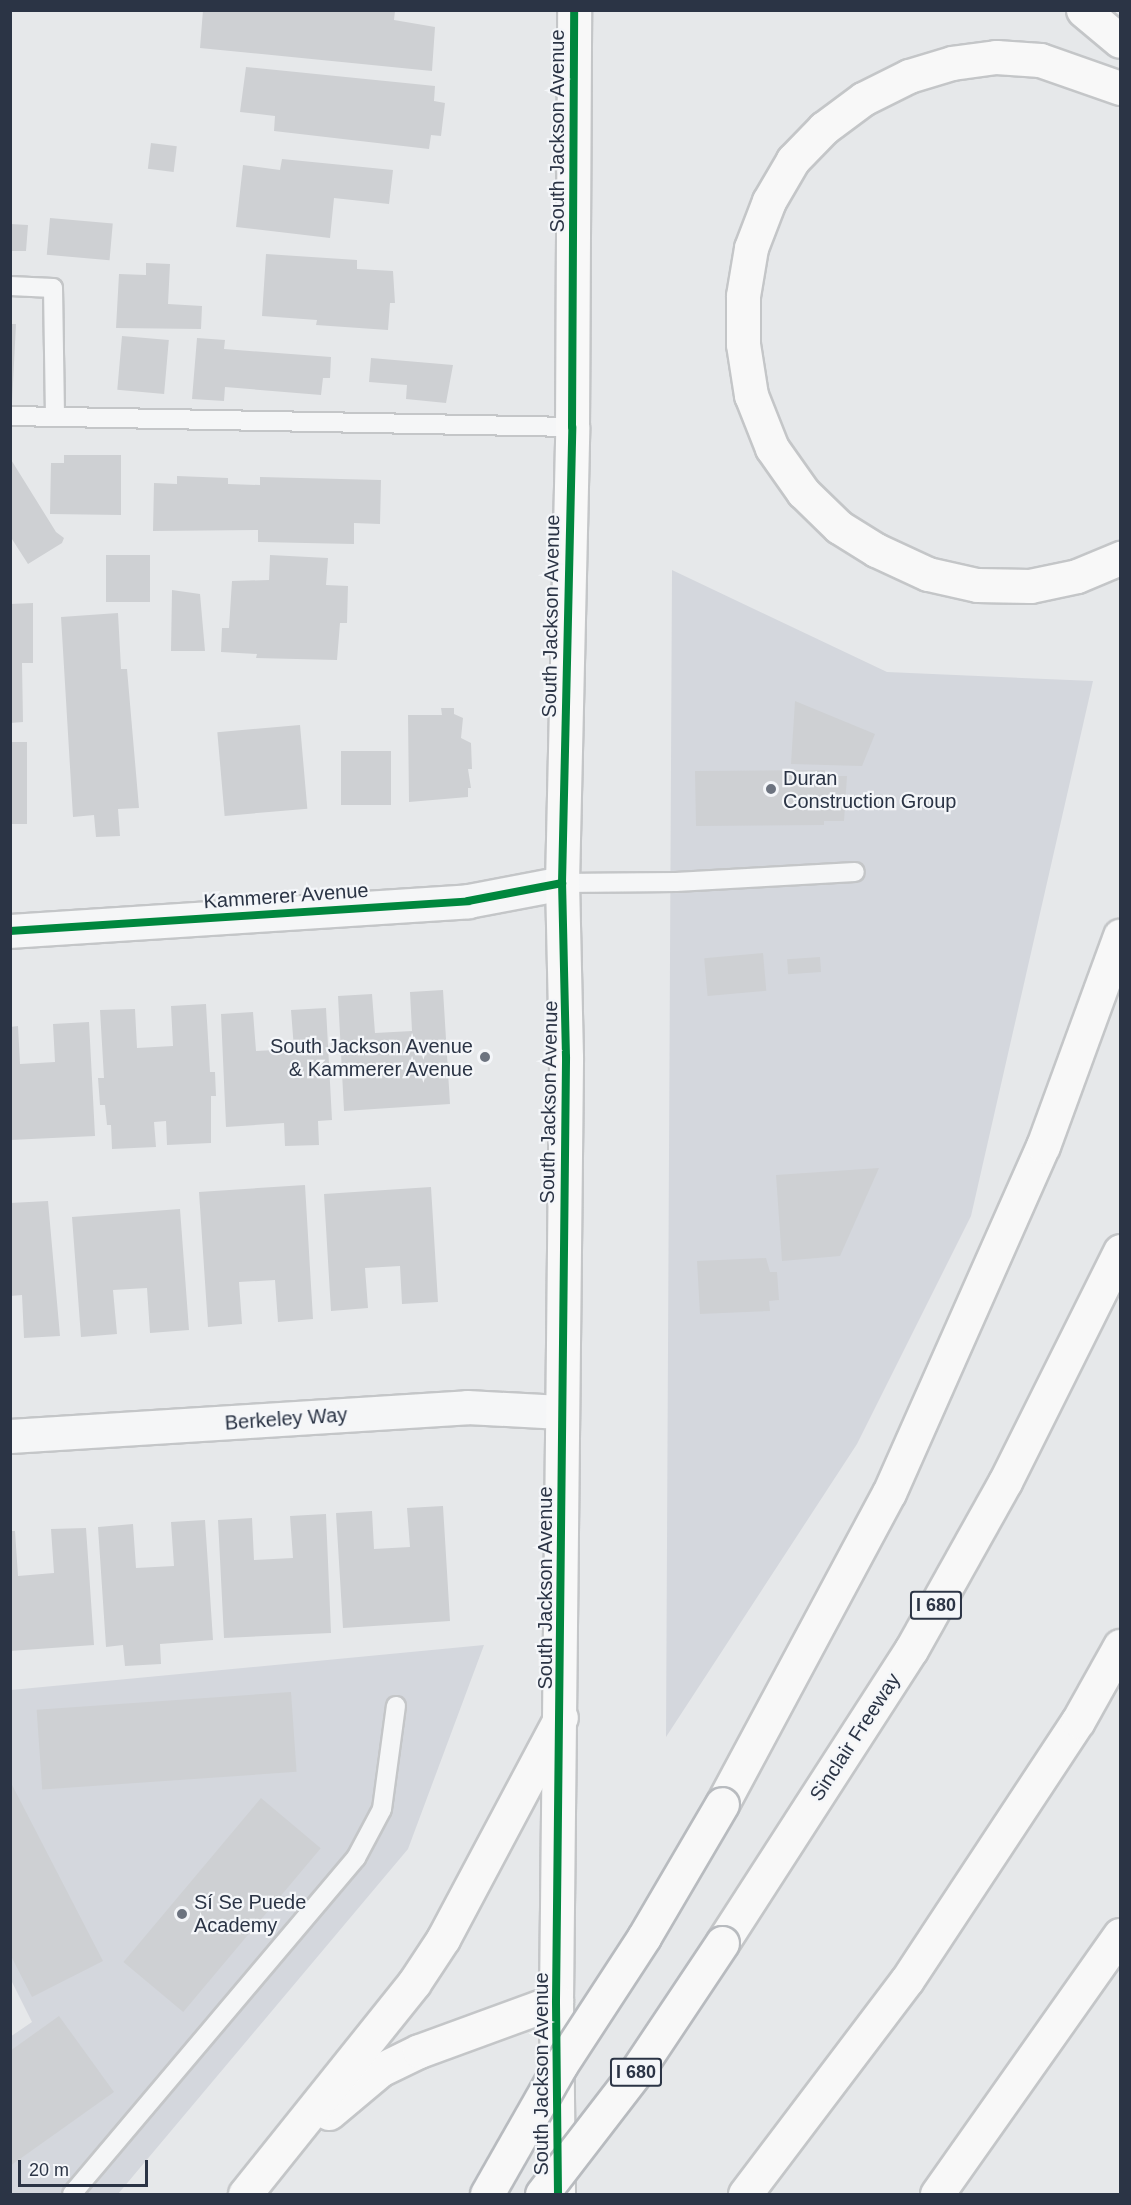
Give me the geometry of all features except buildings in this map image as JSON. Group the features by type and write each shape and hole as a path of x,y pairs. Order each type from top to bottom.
{"main road":[{"name":"South Jackson Avenue","path":"558,2194 556,2001 561,1718 561,1412 566,989 562,883 572,428 574,10"},
{"path":"1083,10 1120,41"},
{"path":"1120,88 1040,60 996,57 952,63 909,76 863,99 824,128 793,160 769,201 751,248 743,296 743,344 751,395 772,448 803,492 840,527 876,550 928,574 977,585 1030,586 1077,576 1120,558"},
{"path":"487,2194 560,2066 644,1937 722,1804 889,1493 1043,1146 1120,936"},
{"name":"Sinclair Freeway","path":"542,2194 636,2072 911,1650 1005,1482 1120,1251"},
{"path":"746,2194 907,1980 1078,1721 1120,1646"},
{"path":"245,2194 414,1983 443,1939 561,1718"},
{"path":"937,2194 1120,1935"},
{"path":"277,2156 380,2070 419,2051 556,2001"}],"street":[{"name":"Kammerer Avenue","path":"10,931 468,901 562,883"},
{"name":"Berkeley Way","path":"10,1436 467,1407 561,1412"}],"lane":[{"path":"10,286 53,288 55,417"},
{"path":"10,416 572,428"},
{"path":"562,883 676,882 855,872"},
{"path":"72,2194 356,1857 382,1809 396,1706"}],"shaded area":[{"path":"672,570 887,672 1093,681 971,1216 857,1444 666,1737"},
{"name":"Sí Se Puede Academy","path":"484,1645 408,1849 118,2194 11,2194 10,2037 32,2022 11,1980 11,1690"}],"cycle path":[{"path":"558,2194 556,2001 566,1057 562,883 572,427 574,10"},
{"path":"10,931 468,901 562,883"}],"place":[{"name":"Duran Construction Group","path":"771,789"},
{"name":"South Jackson Avenue & Kammerer Avenue","path":"485,1057"},
{"name":"Sí Se Puede Academy","path":"182,1914"}]}
